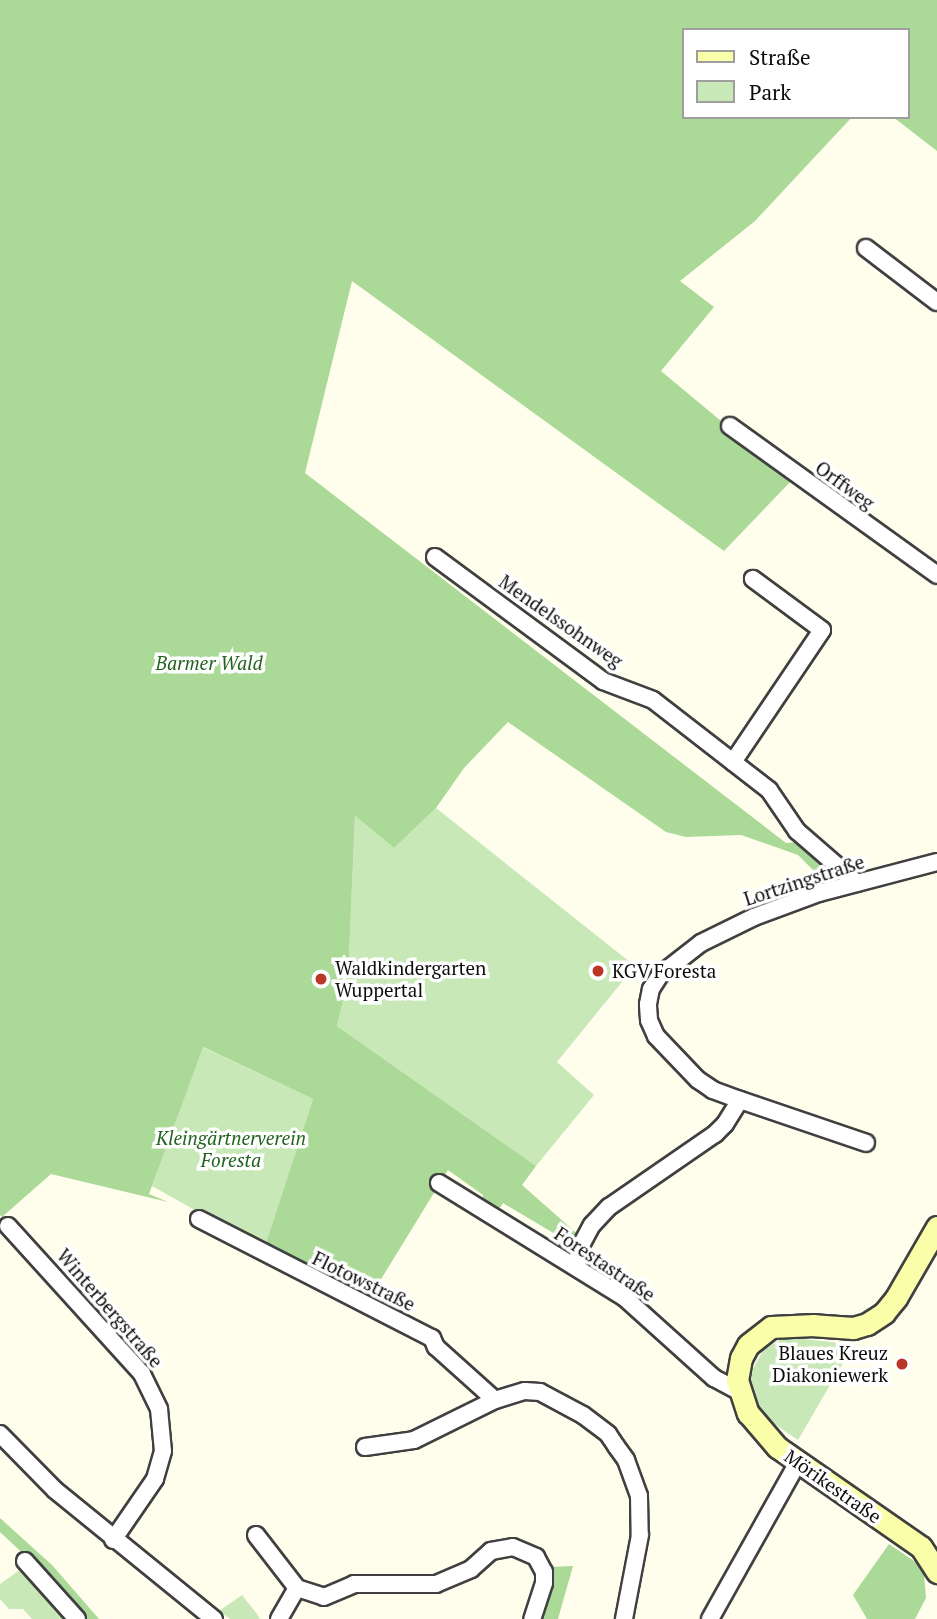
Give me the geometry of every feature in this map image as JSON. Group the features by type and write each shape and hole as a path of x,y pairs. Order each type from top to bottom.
{"street":[{"path":"866,247 937,302"},
{"name":"Orffweg","path":"730,426 937,575"},
{"name":"Mendelssohnweg","path":"435,557 603,681 653,700 769,790 797,831 857,883"},
{"path":"733,762 822,630 753,579"},
{"name":"Lortzingstraße","path":"866,1143 713,1090 698,1080 656,1036 649,1020 651,989 672,963 726,929 791,902 937,862"},
{"path":"577,1267 579,1249 592,1225 609,1208 715,1134 725,1125 740,1100"},
{"name":"Forestastraße","path":"439,1183 625,1298 714,1378 738,1391"},
{"name":"Flotowstraße","path":"198,1219 432,1338 436,1346 495,1400"},
{"name":"Winterbergstraße","path":"8,1226 142,1374 159,1409 163,1451 155,1479 113,1540"},
{"path":"738,1391 737,1369 741,1358 758,1335 771,1327 801,1325 853,1328 867,1324 884,1313 896,1298 937,1227"},
{"name":"Mörikestraße","path":"738,1391 748,1413 765,1436 797,1462 921,1548 937,1572"},
{"path":"365,1447 414,1440 495,1400 516,1393 540,1392 593,1423 608,1434 626,1460 639,1496 642,1515 624,1619"},
{"path":"0,1434 55,1490 113,1540 214,1619"},
{"path":"710,1619 797,1462"},
{"path":"256,1535 297,1588 324,1597 354,1584 436,1584 471,1569 491,1551 513,1547 536,1557 544,1572 541,1593 532,1619"},
{"path":"25,1561 77,1619"},
{"path":"279,1619 297,1588"}],"green space":[{"name":"Barmer Wald","path":"0,0 937,0 937,151 896,119 909,119 909,28 682,28 682,119 850,119 755,221 680,281 714,307 661,371 792,480 724,551 352,281 305,473 786,843 801,842 842,876 824,881 798,855 741,835 686,837 666,832 508,722 464,768 436,808 394,848 355,816 348,979 337,1026 536,1166 522,1185 581,1237 571,1251 564,1253 551,1247 555,1234 503,1203 496,1214 482,1205 483,1195 448,1170 367,1302 264,1249 313,1099 203,1047 149,1194 168,1202 51,1174 2,1217"},
{"path":"436,808 635,966 557,1062 594,1095 536,1166 337,1026 348,979 355,816 394,848"},
{"name":"Kleingärtnerverein Foresta","path":"202,1047 313,1099 264,1249 152,1186"},
{"path":"785,1337 840,1343 847,1356 798,1440 770,1421 756,1403 750,1383 753,1369 763,1350"},
{"path":"0,1518 52,1565 99,1619 81,1619 35,1565 0,1532"},
{"path":"889,1544 917,1563 924,1575 926,1598 915,1619 867,1619 853,1595"},
{"path":"25,1566 67,1619 32,1619 23,1609 9,1609 0,1599 0,1584"},
{"path":"573,1566 558,1619 537,1619 549,1567"},
{"path":"242,1595 260,1619 230,1619 219,1611"}],"place":[{"name":"KGV Foresta","path":"598,971"},
{"name":"Waldkindergarten Wuppertal","path":"321,979"},
{"name":"Blaues Kreuz Diakoniewerk","path":"902,1364"}]}
